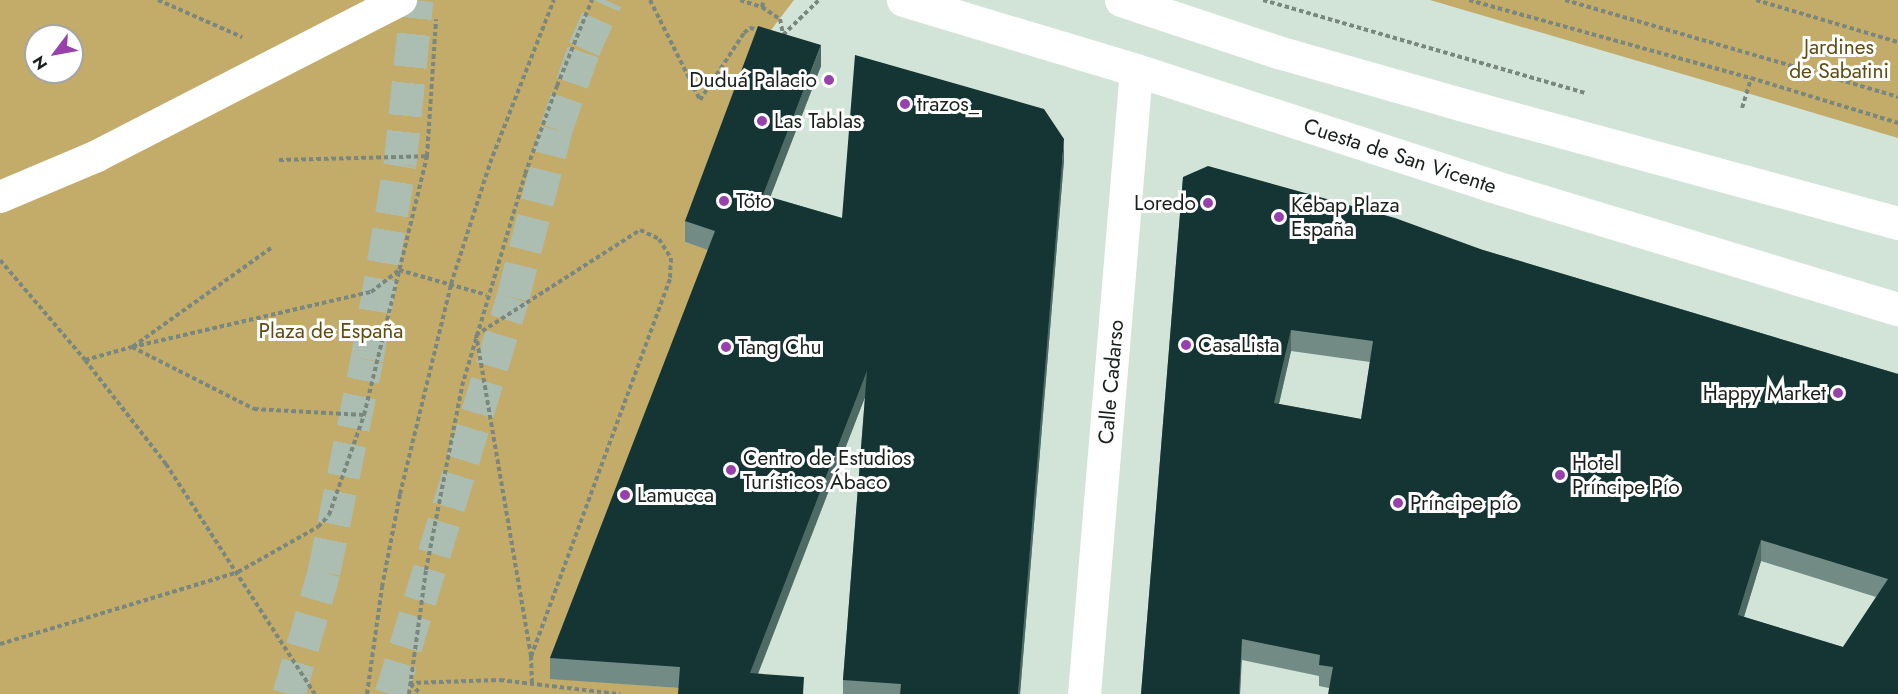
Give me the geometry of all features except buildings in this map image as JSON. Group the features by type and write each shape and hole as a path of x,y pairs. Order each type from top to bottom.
{"main road":[{"name":"Cuesta de San Vicente","path":"903,0 1136,70 1489,185 1898,309"},
{"path":"1121,0 1278,52 1898,223"},
{"name":"Calle Cadarso","path":"1084,694 1136,70"}],"street":[{"path":"0,197 97,156 401,0"}],"path":[{"path":"158,0 290,58"},
{"path":"367,694 382,587 400,494 451,284 490,163 532,51 554,0"},
{"path":"409,694 443,474 462,386 487,295 545,119 592,0"},
{"path":"650,0 700,100 744,33 750,28 765,31"},
{"path":"740,0 762,7 780,20 783,35"},
{"path":"759,0 762,7"},
{"path":"762,7 764,0"},
{"path":"783,35 819,0"},
{"path":"1263,0 1289,8"},
{"path":"1469,0 1751,78 1898,123"},
{"path":"1565,0 1898,97"},
{"path":"1756,0 1898,42"},
{"path":"0,644 238,572 318,527 329,515 364,415 427,156 436,11"},
{"path":"774,33 783,35"},
{"path":"1742,108 1751,78"},
{"path":"279,160 427,156"},
{"path":"476,335 640,230 659,239 671,258 670,279 531,656"},
{"path":"132,346 271,248"},
{"path":"0,260 85,360 166,464 315,694"},
{"path":"399,270 487,295"},
{"path":"85,360 132,346 371,292 399,270"},
{"path":"476,335 531,656 532,686"},
{"path":"132,346 254,409 364,415"},
{"path":"410,683 468,679 500,680 532,686 620,694"},
{"path":"410,683 421,694"}],"green space":[{"name":"Plaza de España","path":"0,0 794,0 758,47 685,242 715,252 551,678 680,688 680,694 0,694"},
{"name":"Jardines de Sabatini","path":"1430,0 1898,0 1898,138 1747,93"}],"tunnel":[{"path":"289,694 324,572 367,359 400,164 417,0"},
{"path":"391,694 513,297 556,129 584,49 606,0"}],"place":[{"name":"Duduá Palacio","path":"829,80"},
{"name":"trazos_","path":"905,104"},
{"name":"Las Tablas","path":"762,121"},
{"name":"Töto","path":"724,201"},
{"name":"Loredo","path":"1208,203"},
{"name":"Kebap Plaza España","path":"1279,217"},
{"name":"CasaLista","path":"1186,345"},
{"name":"Tang Chu","path":"726,347"},
{"name":"Happy Market","path":"1838,393"},
{"name":"Centro de Estudios Turísticos Ábaco","path":"731,470"},
{"name":"Hotel Príncipe Pío","path":"1560,475"},
{"name":"Lamucca","path":"625,495"},
{"name":"Príncipe pío","path":"1398,503"}]}
